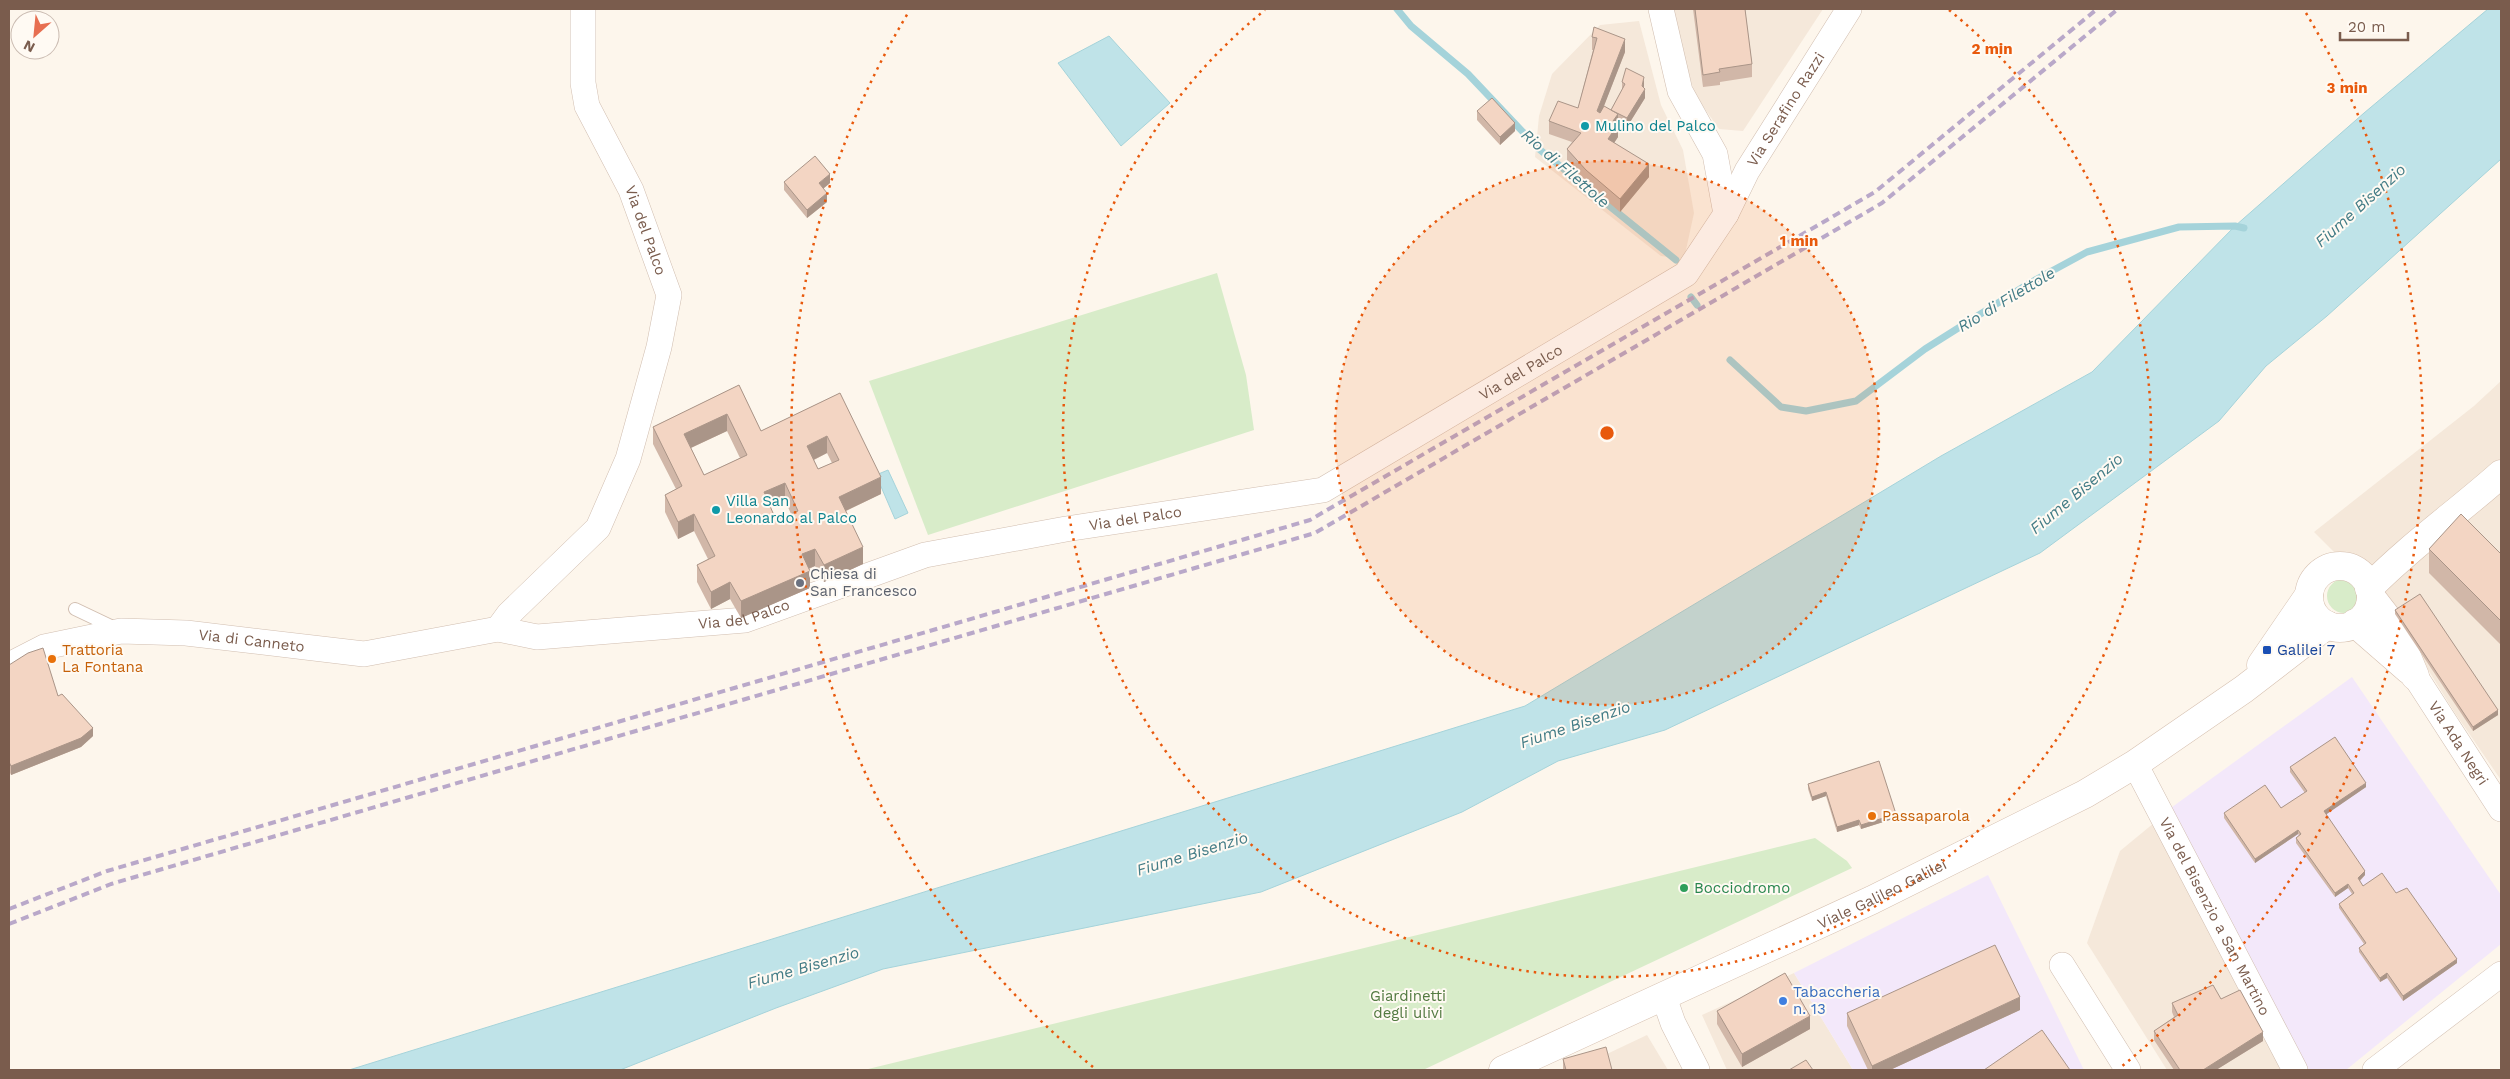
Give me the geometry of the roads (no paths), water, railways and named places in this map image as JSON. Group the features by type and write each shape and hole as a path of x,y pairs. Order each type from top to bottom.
{"main road":[{"name":"Viale Galileo Galilei","path":"2244,689 2309,595 2316,577 2323,571 2342,566 2364,584 2461,510 2501,474"},
{"path":"2309,595 2314,613 2327,624 2337,627 2356,623 2369,608 2364,584"},
{"path":"2364,584 2395,628 2415,676"},
{"path":"2356,623 2415,676"},
{"name":"Viale Galileo Galilei","path":"1503,1070 1890,891 2085,794 2135,764 2244,689 2327,624"}],"street":[{"name":"Via del Palco","path":"583,9 583,83 587,106 631,190 669,295 659,347 628,459 598,528 509,614 498,629 537,638 745,620 924,555 1066,528 1323,490 1686,274 1726,214"},
{"path":"1661,9 1680,91 1715,154 1726,214"},
{"name":"Via Serafino Razzi","path":"1726,214 1747,171 1850,9"},
{"path":"1715,154 1747,171"},
{"name":"Via di Canneto","path":"9,665 44,647 121,631 186,633 364,654 498,629"},
{"name":"Via Ada Negri","path":"2415,676 2501,809"},
{"name":"Via del Bisenzio a San Martino","path":"2135,764 2295,1070"},
{"path":"2062,965 2128,1070"},
{"path":"2375,1070 2501,974"},
{"path":"1664,996 1672,1023 1697,1070"}],"lane":[{"path":"75,609 121,631"}],"water":[{"name":"Fiume Bisenzio","path":"2488,9 2501,9 2501,159 2327,316 2266,366 2219,421 2040,553 1665,730 1558,761 1462,812 1261,892 883,969 776,1008 620,1070 349,1070 1525,706 1941,456 2092,372 2235,226 2364,113"},
{"path":"1109,36 1170,103 1121,146 1058,63"},
{"path":"888,470 908,513 895,519 876,475"}],"waterway":[{"name":"Rio di Filettole","path":"1397,9 1411,26 1468,74 1539,149 1676,260"},
{"name":"Rio di Filettole","path":"1730,360 1781,407 1806,411 1856,401 1925,349 2028,284 2087,252 2179,227 2235,226 2244,228"},
{"name":"Rio di Filettole","path":"1691,297 1697,305"}],"railway":[{"path":"9,909 107,871 1310,520 1875,192 2097,9"},
{"path":"9,924 111,884 1315,533 1882,203 2118,9"}],"place":[{"name":"Mulino del Palco","path":"1585,126"},
{"name":"Villa San Leonardo al Palco","path":"716,510"},
{"name":"Chiesa di San Francesco","path":"800,583"},
{"name":"Galilei 7","path":"2267,650"},
{"name":"Trattoria La Fontana","path":"52,659"},
{"name":"Passaparola","path":"1872,816"},
{"name":"Bocciodromo","path":"1684,888"},
{"name":"Tabaccheria n. 13","path":"1783,1001"}],"park label":[{"name":"Giardinetti degli ulivi","path":"1408,1004"}]}
